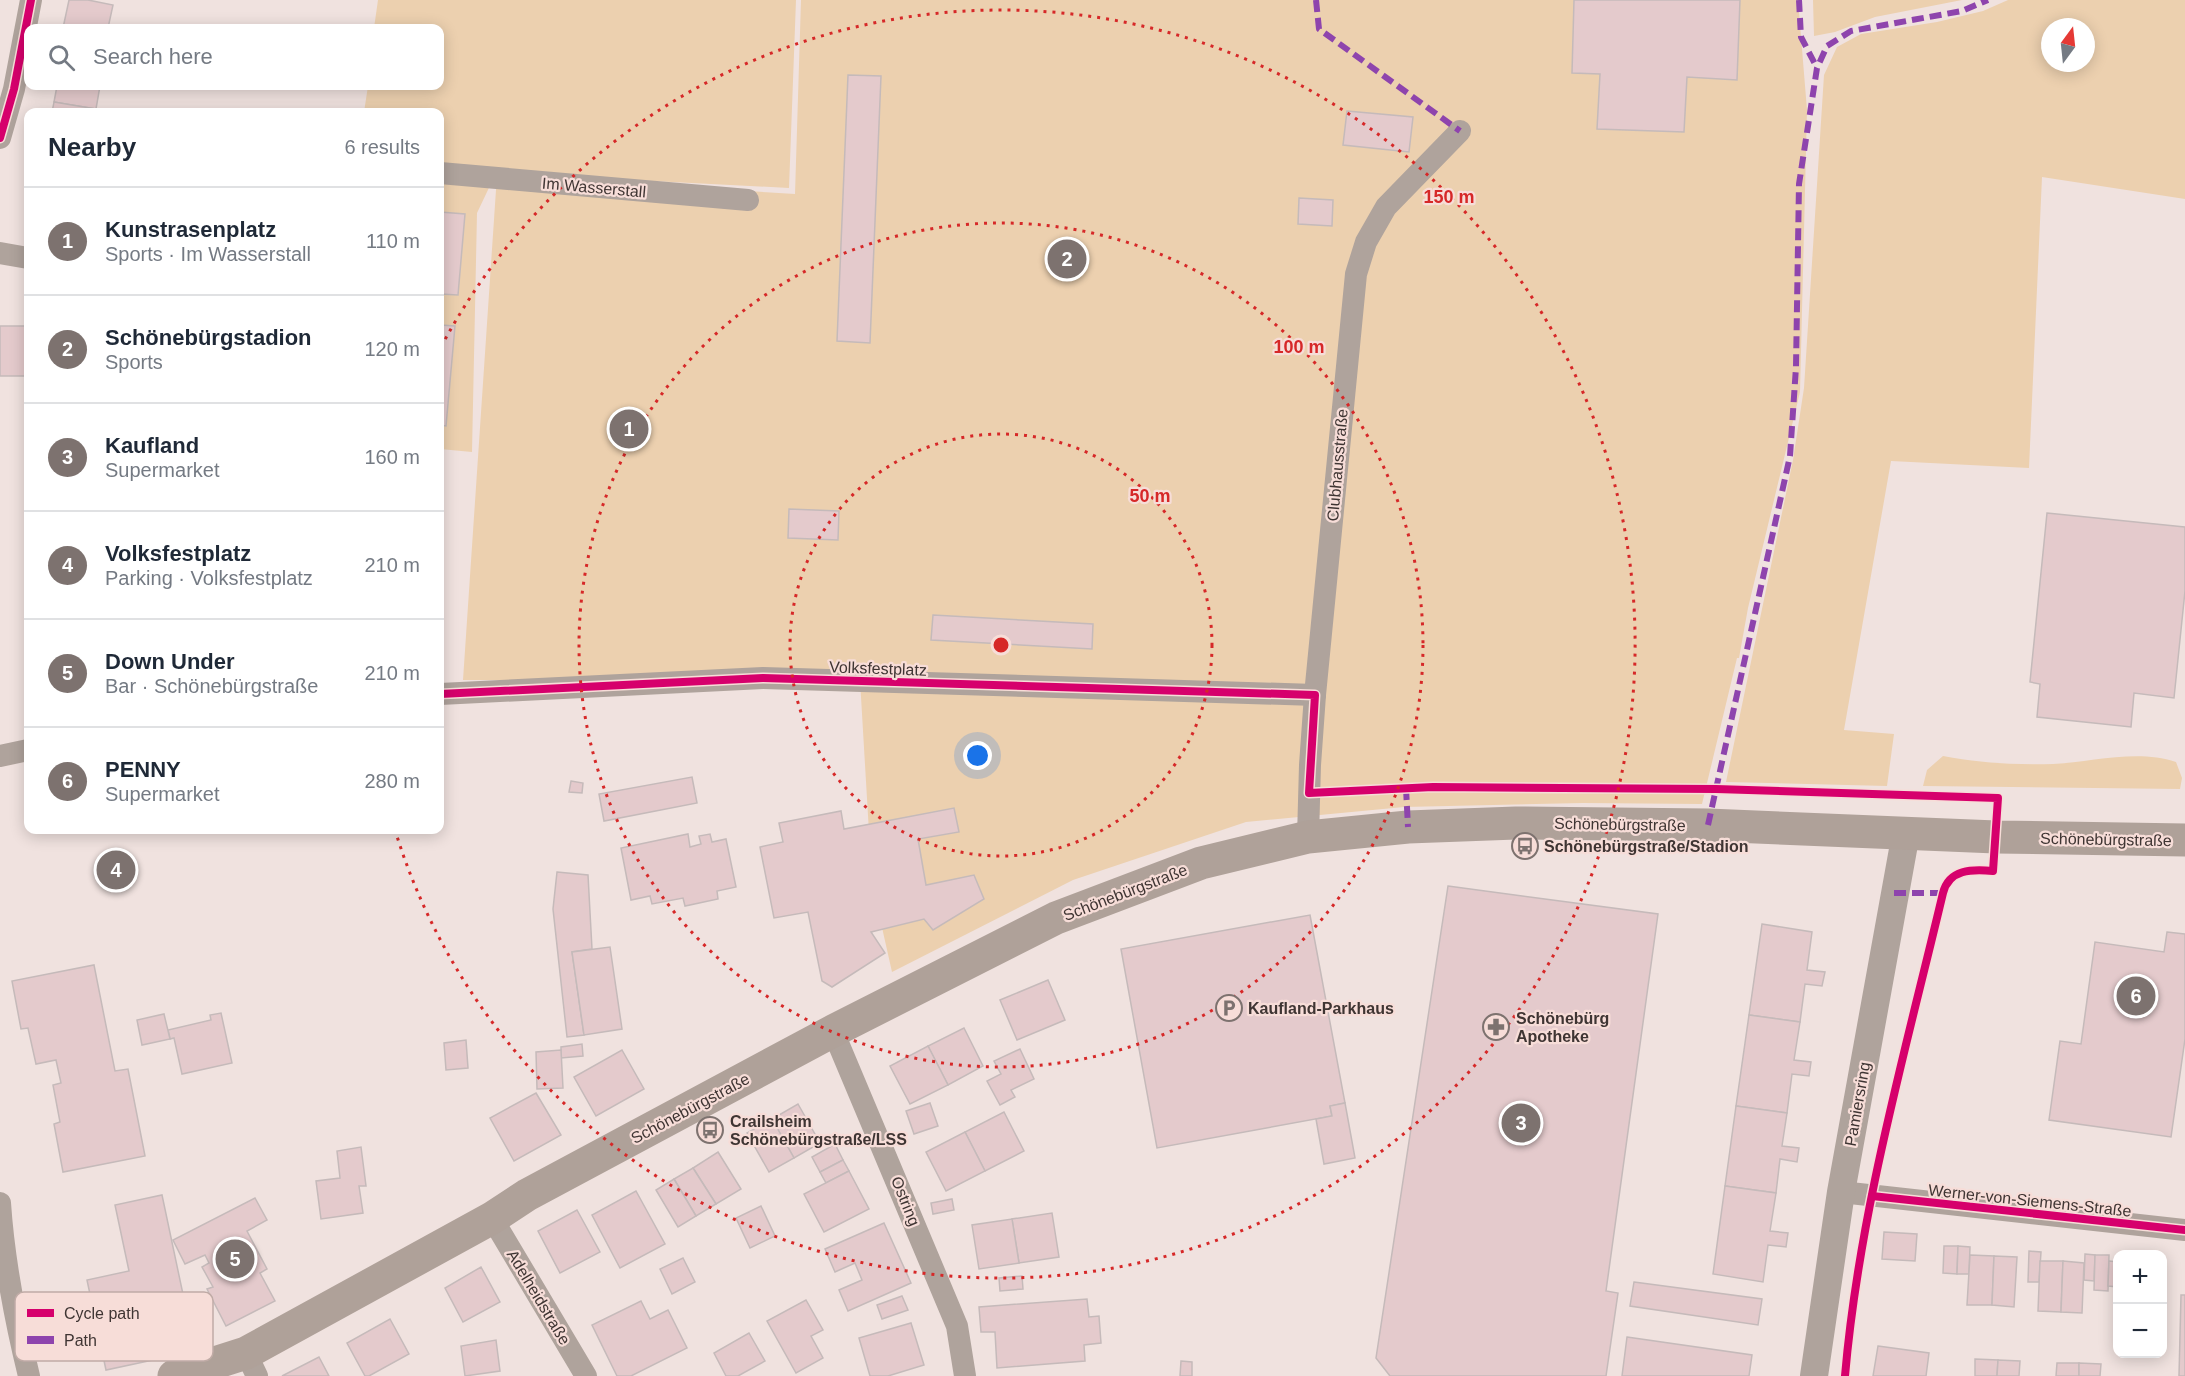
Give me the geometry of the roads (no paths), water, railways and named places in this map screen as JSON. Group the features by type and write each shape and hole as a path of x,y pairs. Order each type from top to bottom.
{"main road":[{"name":"Schönebürgstraße","path":"174,1376 252,1365 527,1195 833,1031 1056,918 1201,863 1308,837 1408,827 1515,823 1708,825 1996,837 2185,840"}],"street":[{"path":"26,24 31,0"},
{"path":"0,138 14,89 24,37"},
{"name":"Clubhausstraße","path":"1308,837 1310,765 1356,274 1365,242 1386,207 1460,131"},
{"name":"Im Wasserstall","path":"444,173 748,200"},
{"path":"0,253 24,257"},
{"name":"Volksfestplatz","path":"444,694 763,678 1316,695"},
{"path":"0,756 24,751"},
{"name":"Pamiersring","path":"1814,1376 1841,1192 1906,833"},
{"name":"Ostring","path":"833,1031 957,1326 965,1376"},
{"name":"Werner-von-Siemens-Straße","path":"1841,1192 2185,1230"},
{"path":"0,1203 15,1320"},
{"name":"Adelheidstraße","path":"492,1218 586,1376"},
{"path":"25,1361 29,1376"}],"place":[{"name":"Schönebürgstadion","path":"1067,259"},
{"name":"Kunstrasenplatz","path":"629,429"},
{"name":"Schönebürgstraße/Stadion","path":"1525,846"},
{"name":"Volksfestplatz","path":"116,870"},
{"name":"PENNY","path":"2136,996"},
{"name":"Kaufland-Parkhaus","path":"1229,1008"},
{"name":"Schönebürg Apotheke","path":"1496,1027"},
{"name":"Kaufland","path":"1521,1123"},
{"name":"Crailsheim Schönebürgstraße/LSS","path":"710,1130"},
{"name":"Down Under","path":"235,1259"}]}
